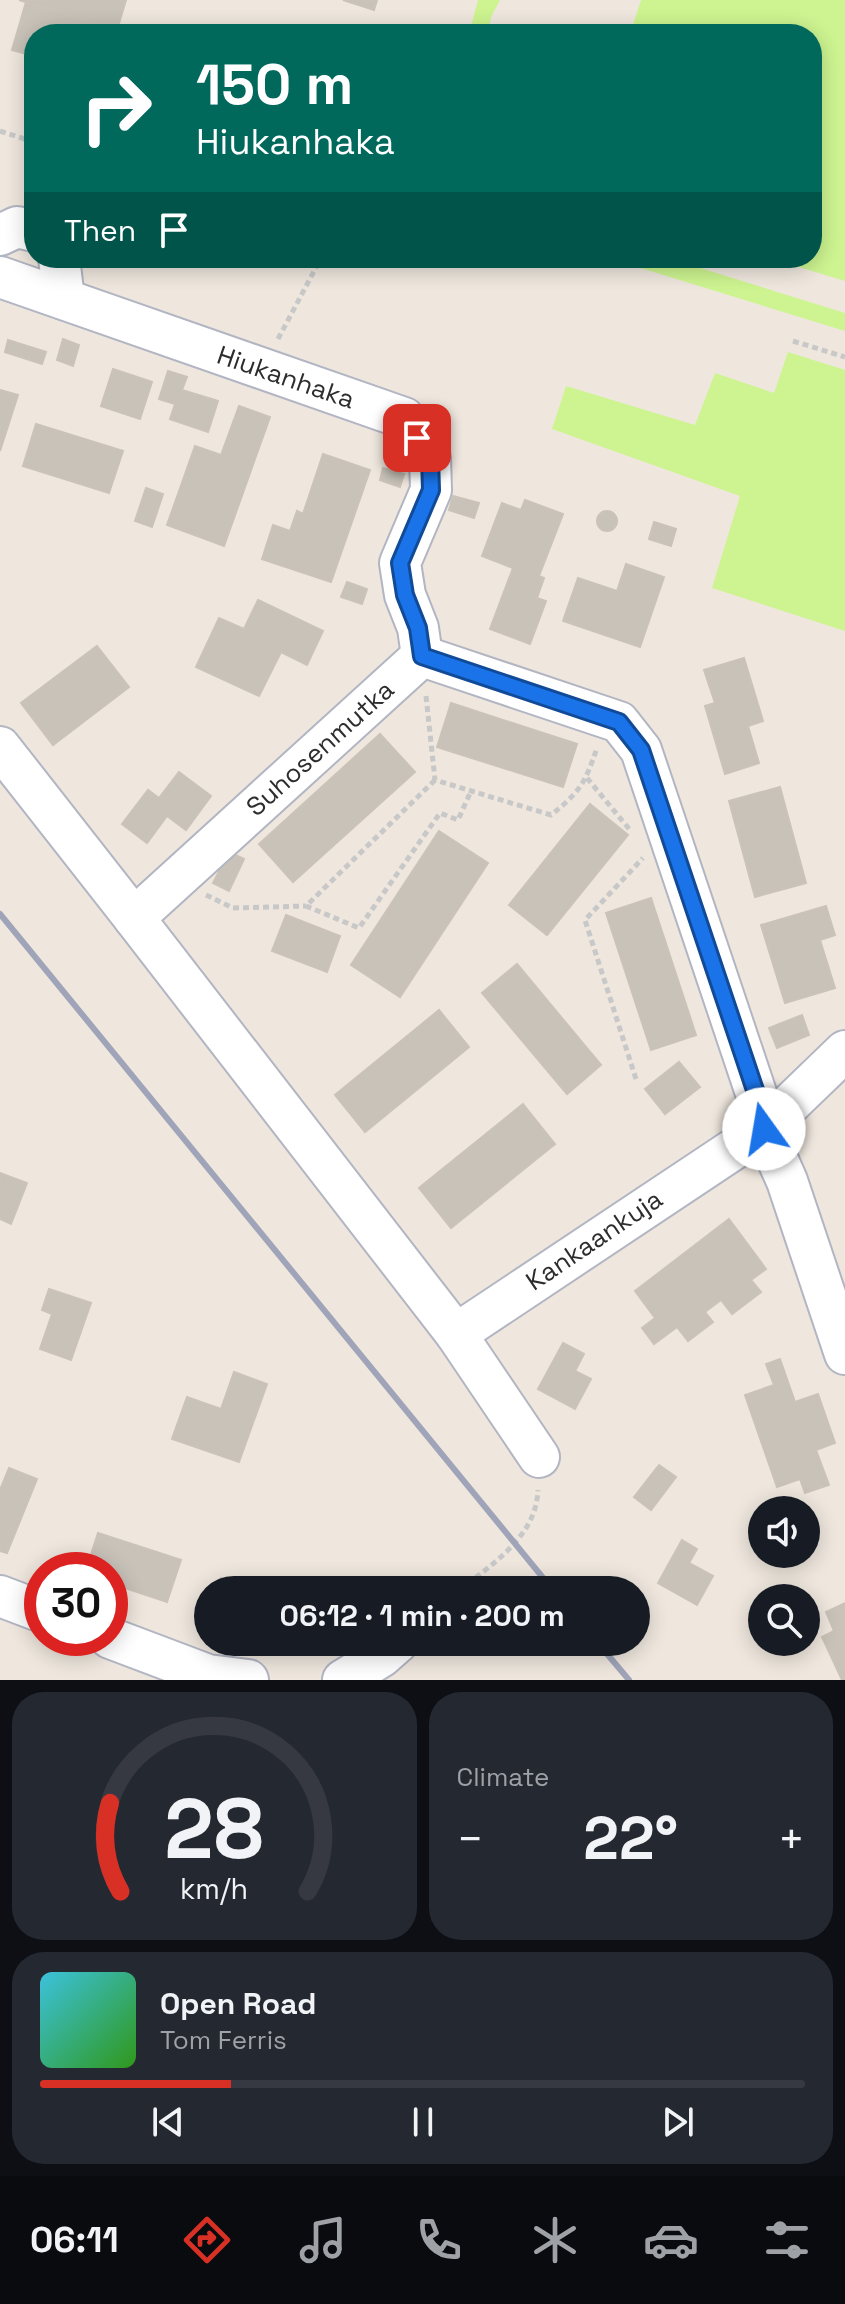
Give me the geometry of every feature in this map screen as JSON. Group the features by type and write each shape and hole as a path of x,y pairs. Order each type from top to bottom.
{"street":[{"path":"0,235 17,227 24,229"},
{"path":"60,268 64,299"},
{"name":"Hiukanhaka","path":"0,277 404,418 430,458 431,490 400,563 405,595 418,628 422,656"},
{"path":"422,656 619,722 641,750 756,1093 764,1129 787,1181 845,1354"},
{"name":"Suhosenmutka","path":"134,918 422,656"},
{"path":"0,747 456,1334 539,1457"},
{"name":"Kankaankuja","path":"456,1334 764,1129 845,1051"},
{"path":"0,1596 24,1605"},
{"path":"128,1645 207,1677 248,1680"},
{"path":"343,1680 382,1656"}],"path":[{"path":"0,131 24,139"},
{"path":"262,368 316,268"},
{"path":"793,341 845,357"},
{"path":"422,656 435,780"},
{"path":"435,780 551,815 574,797 587,778 606,718"},
{"path":"587,778 633,832"},
{"path":"306,906 435,780"},
{"path":"183,873 207,895 233,908 306,906 359,928 440,813 458,820 471,791"},
{"path":"636,1079 585,920 638,860 672,843"},
{"path":"477,1576 515,1545 533,1518 538,1498 539,1457"}],"green space":[{"path":"478,0 500,0 490,24 472,24"},
{"path":"641,0 845,0 845,281 802,268 822,268 822,24 633,24"},
{"path":"640,268 700,268 845,313 845,331"},
{"path":"788,352 845,370 845,631 712,588 740,496 552,429 566,386 695,425 715,373 774,393"}],"building":[{"path":"19,0 126,0 119,24 97,24"},
{"path":"343,0 377,0 374,10"},
{"path":"26,2 98,24 24,24 24,53 12,50"},
{"path":"63,339 79,345 73,366 57,360"},
{"path":"8,340 46,352 42,364 5,352"},
{"path":"113,369 152,382 140,419 101,406"},
{"path":"168,371 187,377 182,390 218,401 208,432 170,419 175,404 159,399"},
{"path":"0,390 18,395 0,451"},
{"path":"239,406 270,417 224,546 167,525 195,446 221,455"},
{"path":"36,424 123,451 109,493 23,466"},
{"path":"323,454 370,470 331,582 262,559 273,525 290,531 297,511 303,514"},
{"path":"383,468 404,474 400,487 380,480"},
{"path":"146,488 163,494 152,527 135,521"},
{"path":"453,496 479,503 474,518 449,510"},
{"path":"525,500 563,514 539,576 544,578 537,598 546,601 530,644 490,629 513,568 482,556 502,503 521,510"},
{"path":"603,511 611,511 617,521 611,531 603,531 597,525 597,517"},
{"path":"654,522 676,529 671,546 649,539"},
{"path":"626,564 664,577 640,647 563,621 578,578 617,591"},
{"path":"347,582 367,589 362,604 341,597"},
{"path":"258,600 323,631 307,665 281,652 259,696 196,667 219,618 244,629"},
{"path":"97,646 129,687 53,745 21,703"},
{"path":"744,658 763,721 748,726 759,763 725,774 705,706 715,703 704,670"},
{"path":"451,703 577,744 563,787 437,747"},
{"path":"380,734 415,772 293,882 259,844"},
{"path":"179,772 211,796 186,830 167,816 147,843 122,824 148,790 159,798"},
{"path":"780,787 806,883 755,897 729,801"},
{"path":"590,804 628,835 547,935 509,905"},
{"path":"439,831 488,863 400,997 351,965"},
{"path":"229,852 244,859 229,891 213,883"},
{"path":"651,898 696,1035 651,1050 606,913"},
{"path":"826,906 835,935 820,940 835,988 785,1003 761,925"},
{"path":"286,915 340,936 327,972 272,951"},
{"path":"517,964 601,1065 567,1094 482,993"},
{"path":"439,1010 469,1047 365,1132 335,1095"},
{"path":"802,1015 809,1035 777,1048 769,1028"},
{"path":"679,1062 700,1087 665,1114 645,1089"},
{"path":"523,1104 555,1144 451,1228 419,1188"},
{"path":"0,1173 27,1183 11,1224 0,1219"},
{"path":"729,1219 766,1269 751,1280 761,1292 732,1314 721,1300 705,1312 713,1322 688,1341 677,1327 654,1344 642,1328 655,1318 635,1291"},
{"path":"49,1289 91,1303 71,1360 40,1349 52,1314 42,1310"},
{"path":"563,1343 584,1354 575,1371 591,1379 575,1409 538,1389"},
{"path":"780,1359 795,1402 818,1394 835,1443 816,1450 829,1485 805,1493 800,1479 777,1487 745,1395 774,1385 766,1364"},
{"path":"234,1372 267,1384 239,1462 172,1439 187,1397 221,1409"},
{"path":"659,1465 676,1477 651,1510 634,1497"},
{"path":"9,1468 37,1479 7,1553 0,1551 0,1490"},
{"path":"98,1533 181,1560 167,1602 128,1589 128,1552 92,1552"},
{"path":"682,1540 697,1549 689,1563 713,1576 697,1605 658,1583"},
{"path":"845,1603 845,1680 842,1680 822,1637 834,1631 826,1612"}],"railway":[{"path":"0,914 542,1576"},
{"path":"609,1656 629,1680"}],"route":[{"path":"417,438 430,458 431,490 400,563 405,595 418,628 422,656 619,722 641,750 756,1093 764,1129"}]}
